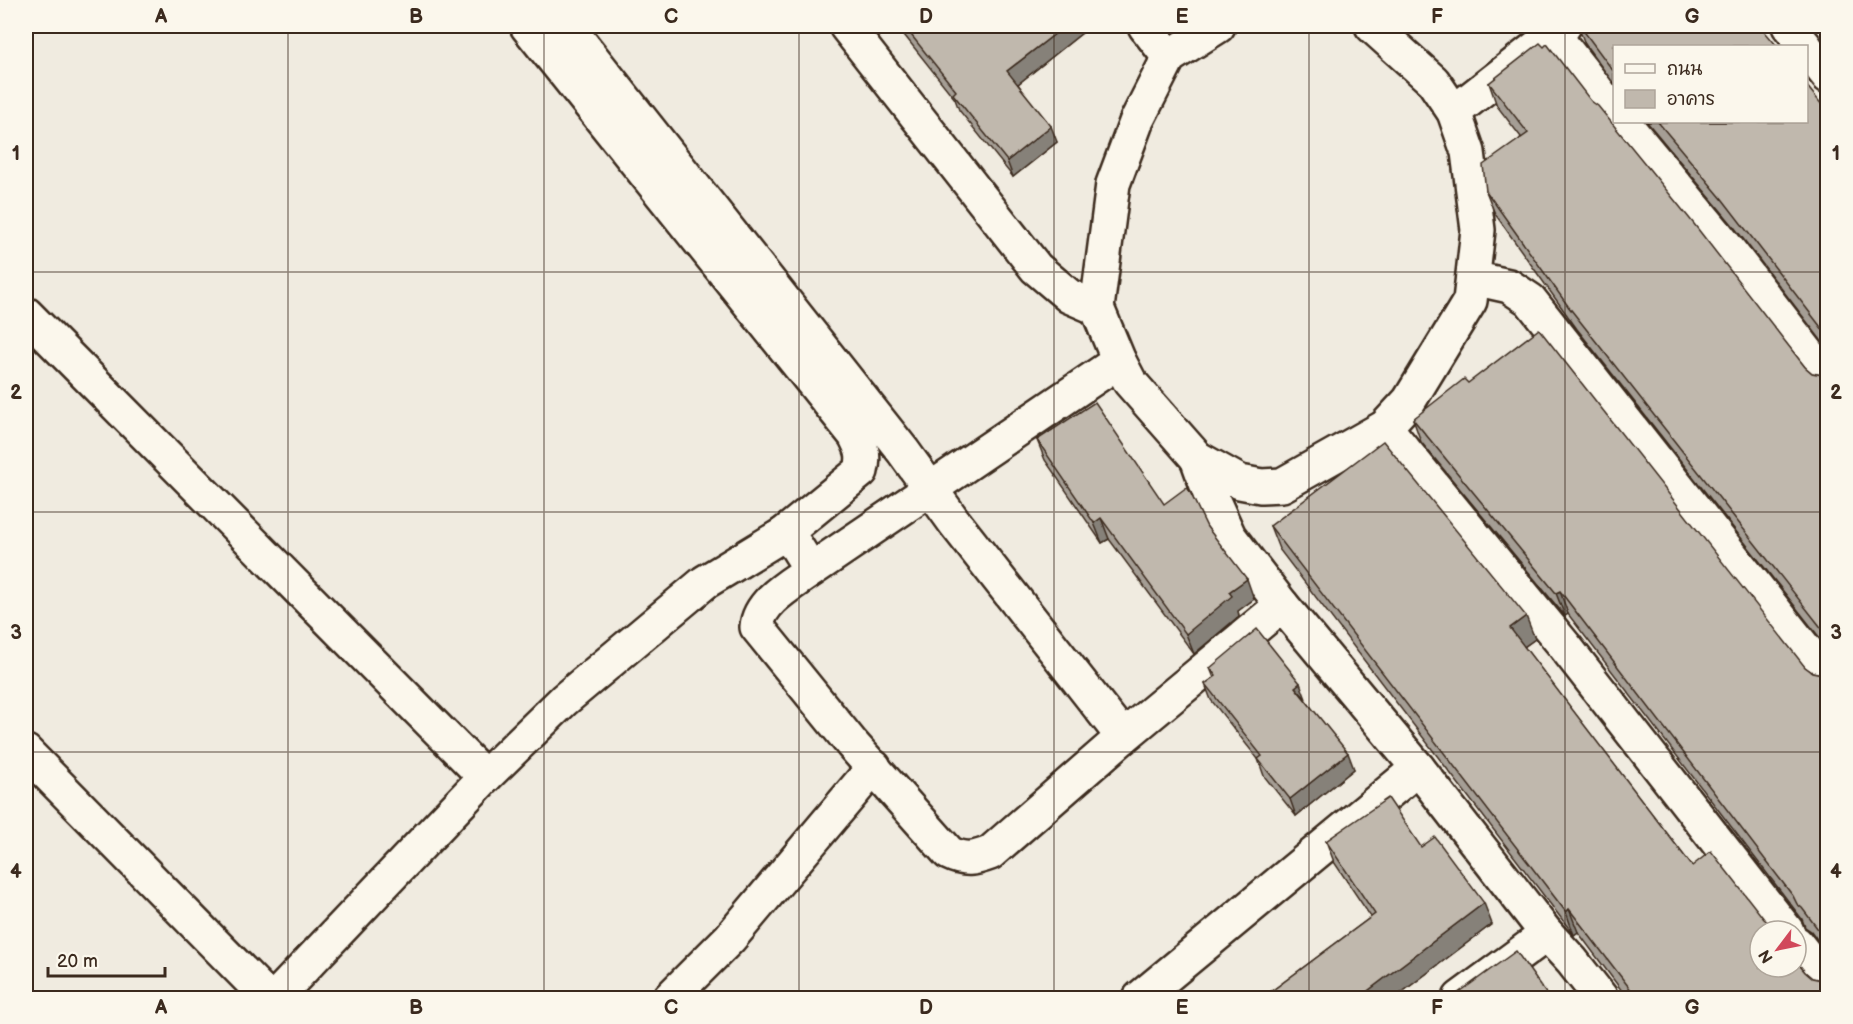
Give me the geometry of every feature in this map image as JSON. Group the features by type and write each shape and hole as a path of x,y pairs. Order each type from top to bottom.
{"street":[{"path":"275,999 485,777 564,700 705,582 784,534 861,471 864,458 855,435 527,26"},
{"path":"567,26 932,488 955,523 1123,737"},
{"path":"846,26 1036,268 1069,296 1097,308"},
{"path":"1145,26 1169,57"},
{"path":"1218,26 1169,57 1137,120 1113,184 1097,308 1119,362 1131,382 1197,458 1240,482 1261,486 1282,484 1385,427 1409,401 1470,301 1478,230 1468,152 1454,112 1433,81 1372,26"},
{"path":"1789,26 1804,45"},
{"path":"1454,112 1558,30 1613,111"},
{"path":"1808,50 1827,76"},
{"path":"1624,123 1717,235 1827,379"},
{"path":"1473,278 1509,286 1530,300 1827,678"},
{"path":"26,314 485,777"},
{"path":"1119,362 811,570 769,602 758,618 757,627 852,744 950,854 961,859 972,860 990,853 1123,737 1282,605"},
{"path":"1385,427 1564,645 1778,919"},
{"path":"1197,458 1229,536 1282,605 1418,768 1547,934 1572,961 1601,999"},
{"path":"784,534 796,546 811,570"},
{"path":"26,752 268,999"},
{"path":"670,999 730,938 874,767"},
{"path":"1140,999 1418,768"},
{"path":"1460,999 1547,934"},
{"path":"1808,959 1827,984"}],"building":[{"path":"904,26 1065,26 1007,71 1051,126 1007,161 953,94 956,91"},
{"path":"1580,26 1760,26 1776,45 1613,45 1613,71"},
{"path":"1540,43 1544,47 1547,44 1591,101 1598,106 1694,224 1805,367 1812,373 1822,375 1827,372 1827,635 1568,306 1486,191 1483,165 1528,133 1489,83"},
{"path":"1808,87 1827,111 1827,335 1723,200 1659,123 1808,123"},
{"path":"1539,329 1805,667 1812,672 1822,674 1827,671 1827,941 1560,591 1556,593 1413,419 1464,379 1468,383"},
{"path":"1095,402 1164,504 1187,487 1207,527 1247,579 1229,592 1232,596 1186,634 1101,518 1094,523 1037,440"},
{"path":"1383,441 1526,616 1510,628 1692,866 1711,851 1764,919 1748,919 1748,979 1808,979 1808,975 1822,980 1827,977 1827,999 1638,999 1569,909 1566,912 1270,526"},
{"path":"1257,629 1300,683 1295,687 1348,753 1290,799 1258,759 1262,756 1205,684 1216,676 1210,668"},
{"path":"1388,798 1421,847 1435,837 1484,903 1357,999 1273,999 1269,993 1375,914 1326,841"},
{"path":"1516,951 1550,999 1450,999"}]}
